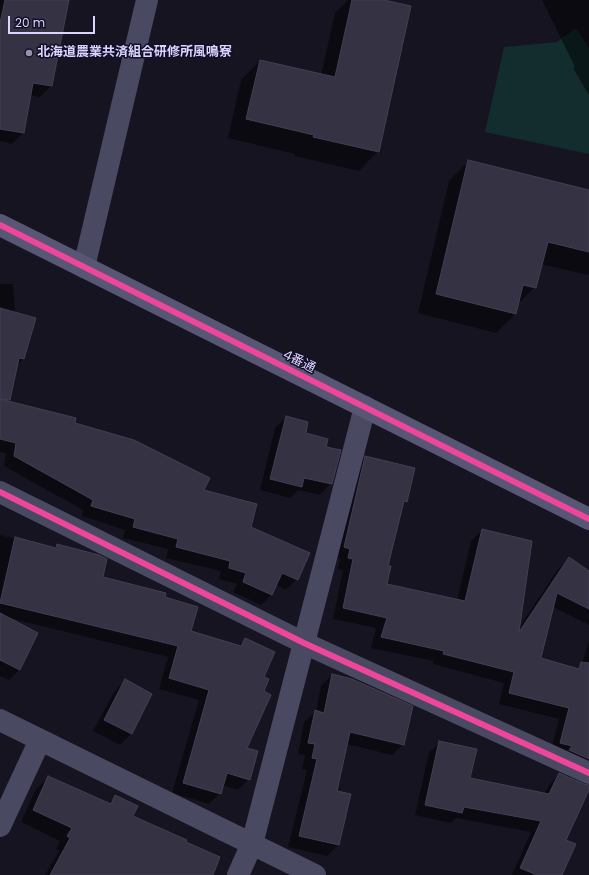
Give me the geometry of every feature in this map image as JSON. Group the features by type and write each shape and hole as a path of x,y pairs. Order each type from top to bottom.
{"street":[{"path":"84,267 147,0"},
{"name":"4番通","path":"0,225 589,519"},
{"path":"238,875 252,844 365,407"},
{"path":"0,492 304,643 589,773"},
{"path":"0,720 315,875"},
{"path":"0,826 40,740"}],"green space":[{"path":"576,28 589,48 589,154 485,132 504,47 557,42"}],"building":[{"name":"北海道農業共済組合研修所風鳴寮","path":"5,0 69,0 52,86 33,83 24,133 0,129 0,23"},
{"path":"352,0 384,0 411,6 379,152 313,137 314,135 246,119 260,60 335,77"},
{"path":"468,160 589,190 589,252 548,242 536,288 523,285 516,314 436,294"},
{"path":"0,308 36,318 24,359 19,358 10,400 0,399"},
{"path":"0,399 76,418 75,423 134,440 210,478 204,490 257,504 251,527 310,553 298,580 282,573 272,595 243,582 246,573 229,568 230,561 176,547 178,539 133,527 135,519 91,506 93,500 14,456 16,443 0,439"},
{"path":"286,416 308,422 306,433 328,439 326,447 341,450 332,484 304,478 302,487 270,479"},
{"path":"365,456 415,468 407,502 404,501 388,566 391,566 387,584 465,601 482,529 532,541 519,632 569,557 589,571 589,609 557,593 541,658 579,669 581,662 589,663 589,759 569,750 572,746 560,743 569,708 509,693 514,672 443,654 444,651 381,637 387,618 343,608 353,559 348,558 350,549 344,547"},
{"path":"15,537 56,548 57,544 99,555 107,559 103,577 166,593 165,597 198,607 191,631 241,646 245,638 275,652 264,677 269,679 264,691 271,695 247,748 258,751 250,780 227,773 221,794 183,783 209,690 169,678 178,646 0,603"},
{"path":"0,613 38,633 20,670 0,660"},
{"path":"332,674 352,679 413,706 404,745 350,732 337,791 351,794 339,845 299,836 317,759 312,758 315,744 308,743 315,710 324,713"},
{"path":"125,679 152,694 132,734 104,720"},
{"path":"439,741 477,749 470,778 549,794 559,773 589,785 589,790 566,840 576,844 562,875 537,875 520,868 541,821 464,807 462,813 425,805"},
{"path":"48,776 111,804 115,795 138,806 133,816 187,840 186,842 220,857 213,875 50,875 70,838 67,836 72,828 33,810"}],"cycle path":[{"path":"0,225 589,519"},
{"path":"0,492 304,643 589,773"}],"place":[{"name":"北海道農業共済組合研修所風鳴寮","path":"29,53"}]}
